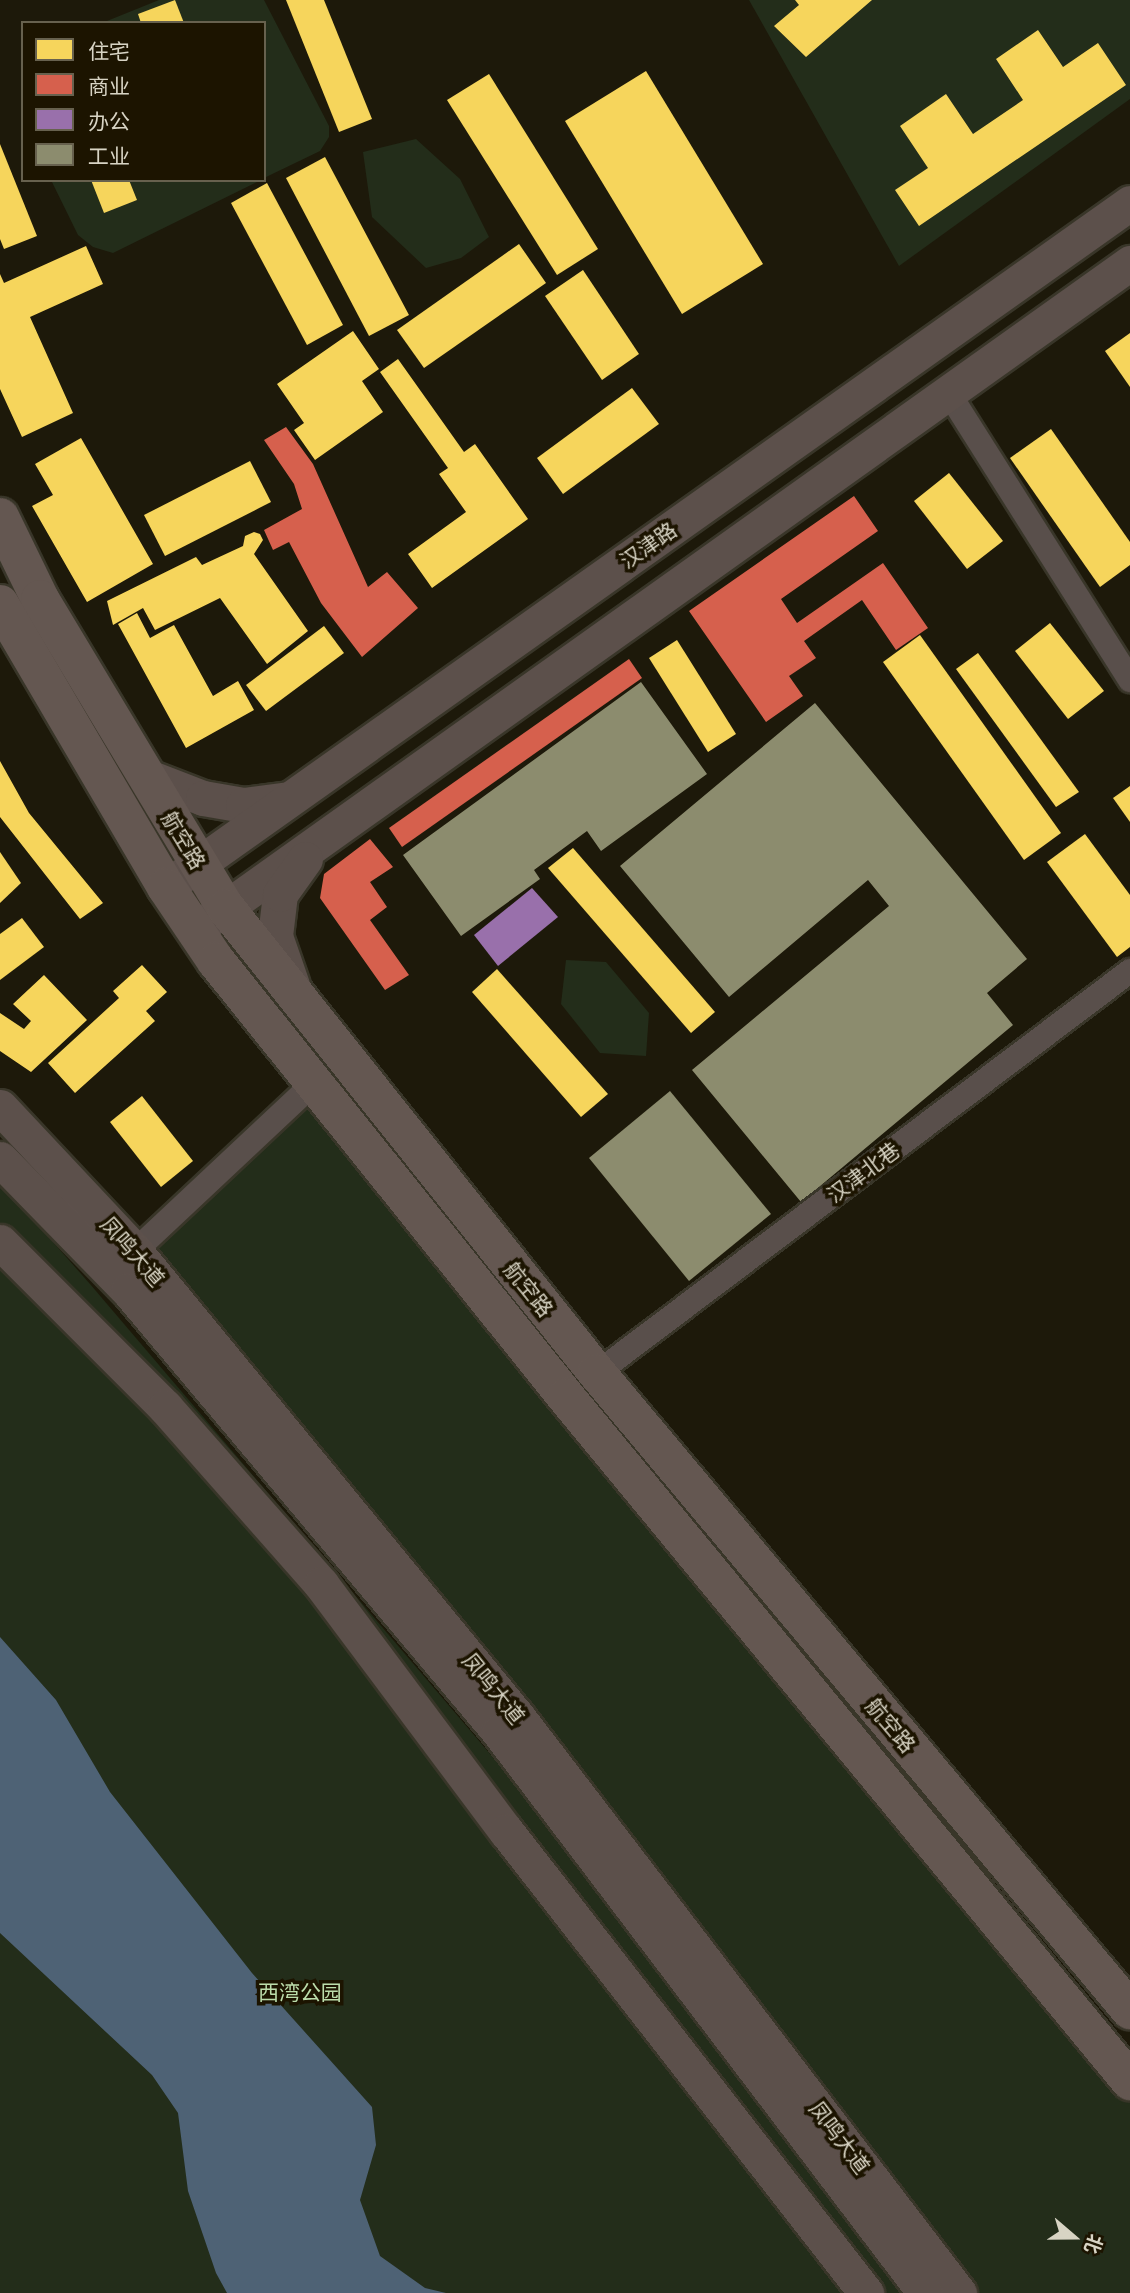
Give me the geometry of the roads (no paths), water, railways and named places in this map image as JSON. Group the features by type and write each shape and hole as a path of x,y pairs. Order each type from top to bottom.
{"main road":[{"name":"航空路","path":"0,517 40,599 226,908 597,1373 1130,2010"},
{"name":"航空路","path":"0,604 166,887 195,930 566,1397 1130,2081"}],"street":[{"name":"汉津路","path":"166,887 1130,203"},
{"path":"195,930 1130,263"},
{"path":"948,392 1130,680"},
{"path":"146,776 203,798 243,805 293,798"},
{"path":"295,995 275,936 278,908 280,894 314,846"},
{"name":"汉津北巷","path":"597,1373 1130,971"},
{"path":"135,1251 315,1083"},
{"name":"凤鸣大道","path":"0,1107 135,1251 517,1716 959,2293"},
{"name":"凤鸣大道","path":"0,1159 128,1290 499,1732 925,2293"},
{"path":"0,1242 165,1408 321,1584 506,1831 866,2293"}],"water":[{"path":"0,1637 56,1700 110,1792 252,1973 372,2107 376,2145 360,2200 380,2256 425,2288 446,2293 227,2293 216,2273 188,2191 178,2113 152,2075 0,1933"}],"park label":[{"name":"西湾公园","path":"300,1992"}]}
